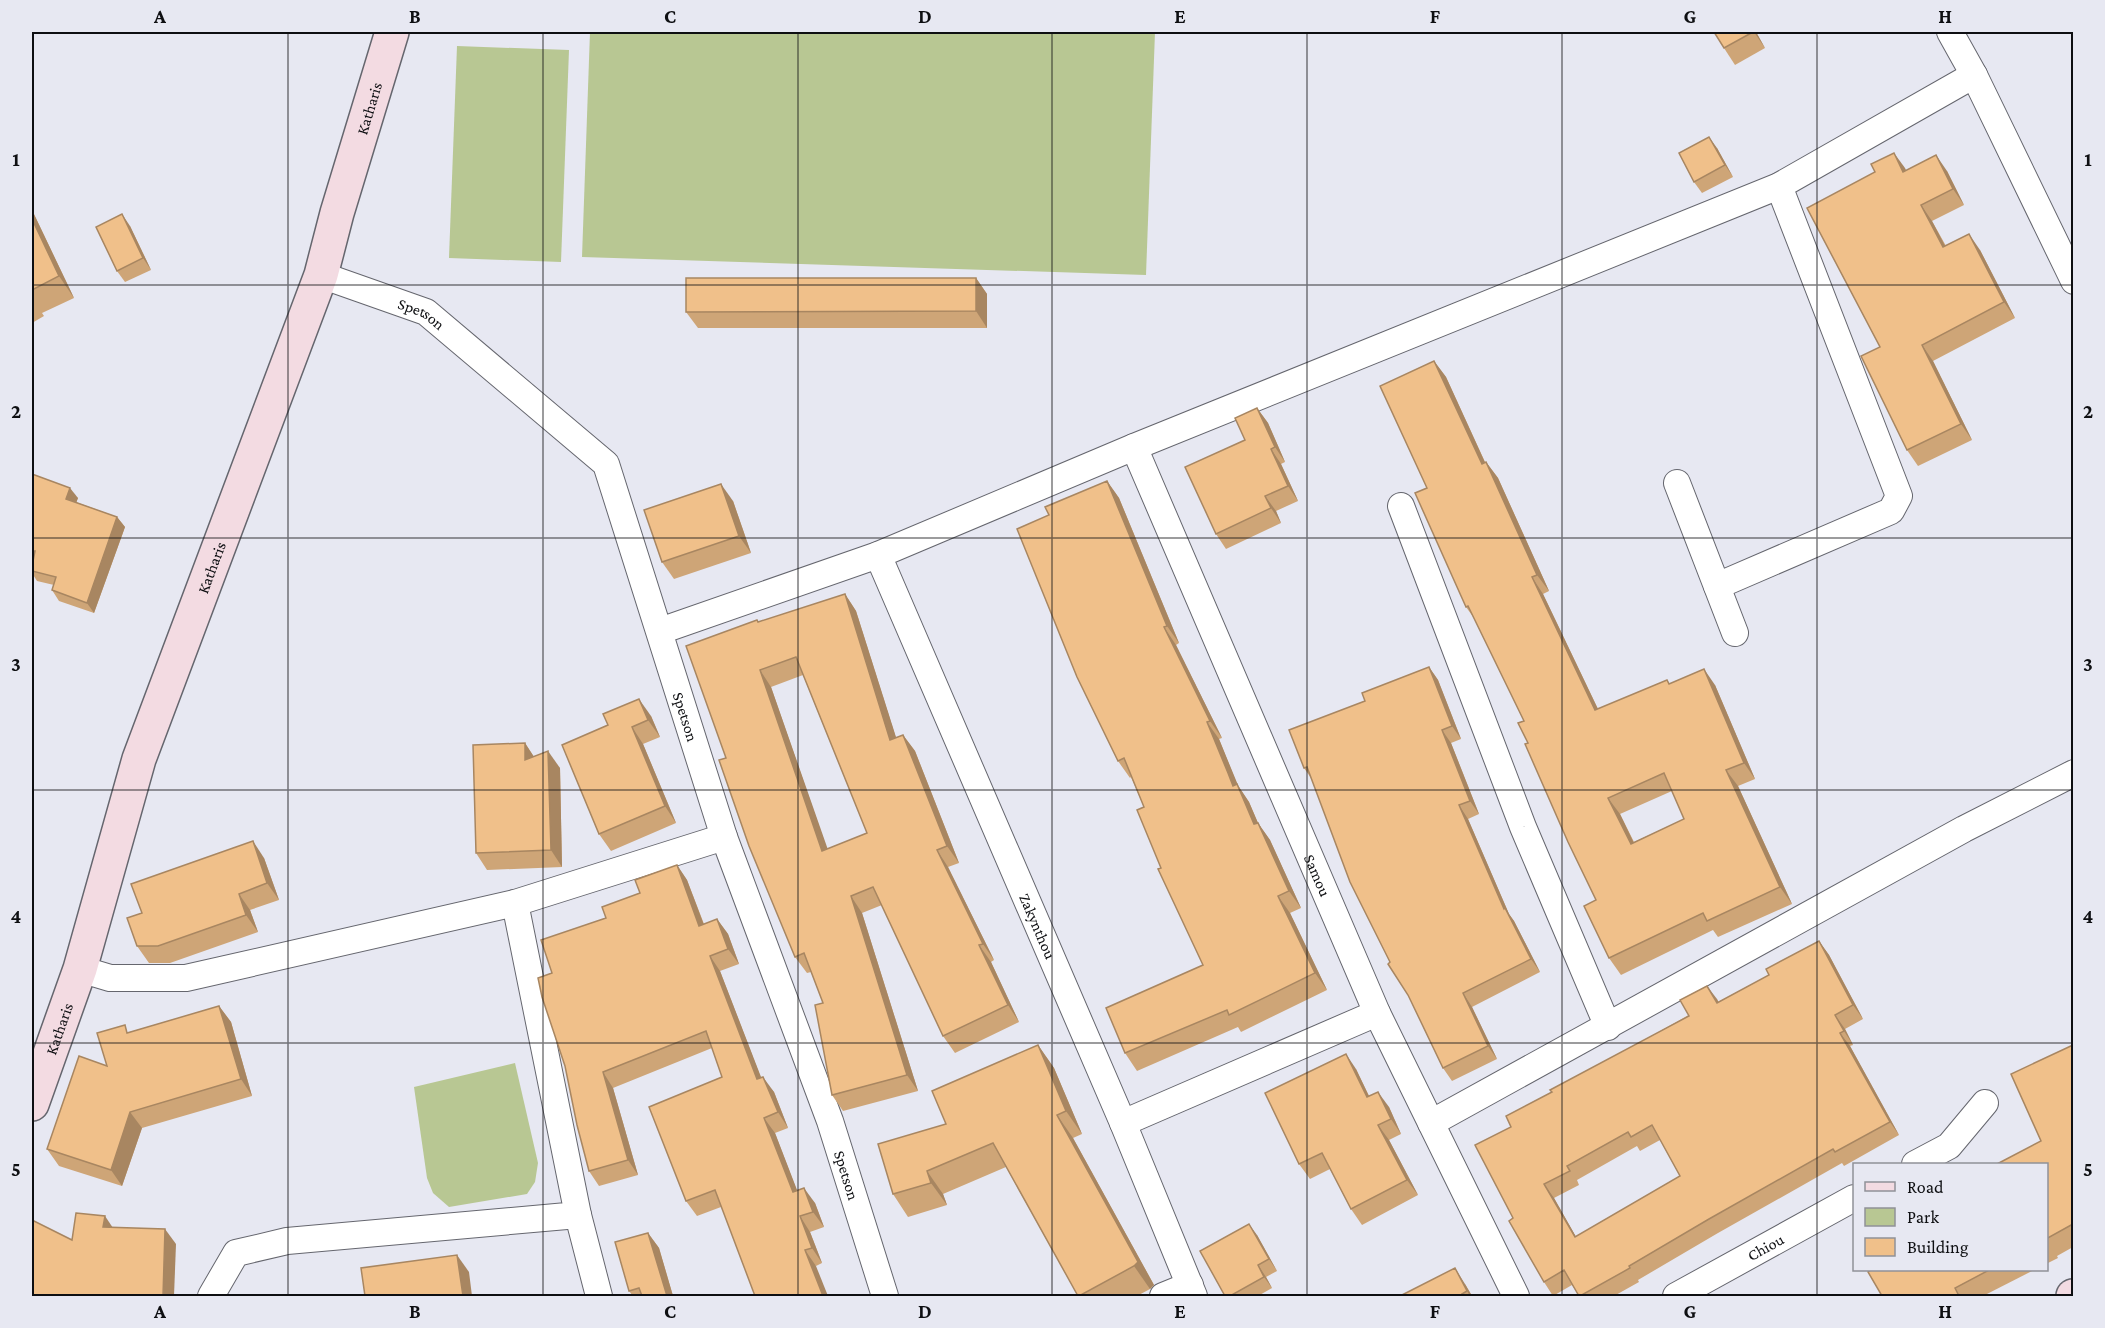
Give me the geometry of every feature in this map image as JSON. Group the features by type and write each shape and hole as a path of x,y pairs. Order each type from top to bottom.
{"street":[{"name":"Katharis","path":"32,1104 80,969 139,759 321,275 337,213 392,32"},
{"path":"1950,32 1974,75 2073,281"},
{"path":"660,631 878,555 1134,447 1779,186 1974,75"},
{"path":"1717,586 1891,511 1899,496 1779,186"},
{"name":"Spetson","path":"321,275 426,312 606,464 724,837 830,1121 885,1296"},
{"name":"Samou","path":"1134,447 1377,1013 1516,1296"},
{"path":"1677,483 1735,633"},
{"path":"1401,506 1523,827 1608,1027"},
{"name":"Zakynthou","path":"878,555 1123,1123 1192,1291"},
{"path":"1431,1123 1964,829 2073,772"},
{"path":"80,969 110,978 186,978 515,903 724,837"},
{"path":"515,903 578,1215 599,1296"},
{"path":"1123,1123 1377,1013"},
{"path":"1917,1163 1949,1146 1985,1103"},
{"name":"Chiou","path":"1676,1296 1853,1199"},
{"path":"211,1296 236,1253 288,1241 578,1215"},
{"path":"1162,1296 1192,1291"}],"green space":[{"path":"590,32 1155,32 1146,275 582,257"},
{"path":"457,46 569,50 561,262 449,258"},
{"path":"515,1063 538,1163 535,1182 527,1194 449,1207 433,1193 427,1178 414,1087"}],"building":[{"path":"1714,32 1753,32 1724,48"},
{"path":"1709,137 1725,165 1694,182 1679,153"},
{"path":"1894,153 1903,172 1936,155 1953,189 1921,205 1943,247 1969,234 2004,302 1922,345 1961,424 1907,450 1861,356 1880,347 1807,208 1875,172 1871,164"},
{"path":"122,214 143,258 117,271 96,227"},
{"path":"32,219 59,276 32,290"},
{"path":"686,278 976,278 976,311 686,312"},
{"path":"1434,361 1482,464 1486,462 1537,575 1532,577 1595,710 1667,680 1669,684 1704,669 1744,763 1726,770 1780,887 1707,921 1703,913 1609,958 1584,906 1596,900 1525,744 1528,743 1518,723 1524,721 1468,606 1466,607 1415,493 1427,488 1380,386","holes":["1664,773 1684,819 1631,844 1608,798"]},
{"path":"1257,408 1275,447 1271,449 1288,486 1265,496 1271,508 1216,534 1185,467 1245,440 1235,418"},
{"path":"32,474 70,488 66,499 117,517 87,603 52,590 56,577 32,571 35,551 32,551"},
{"path":"1107,481 1167,626 1164,627 1210,721 1207,722 1233,786 1237,784 1254,824 1258,823 1289,891 1278,896 1315,973 1229,1015 1227,1010 1125,1053 1106,1008 1203,965 1158,869 1161,868 1137,810 1144,807 1124,758 1118,761 1077,677 1017,529 1049,515 1045,507"},
{"path":"721,484 739,536 662,562 644,510"},
{"path":"845,594 890,740 903,735 947,846 937,850 983,944 979,945 1008,1005 943,1036 873,887 851,896 907,1075 832,1095 815,1005 823,1003 804,953 795,957 749,846 719,760 726,758 686,646 757,620 758,622","holes":["796,657 867,833 822,851 760,670"]},
{"path":"1429,667 1452,726 1442,730 1470,801 1459,805 1504,909 1531,959 1463,993 1488,1046 1443,1068 1408,995 1388,964 1390,962 1350,882 1307,767 1304,768 1289,730 1365,701 1362,693"},
{"path":"639,699 648,720 632,727 665,806 599,834 562,745 608,725 603,714"},
{"path":"525,743 525,760 548,751 551,850 476,853 473,745"},
{"path":"253,841 267,883 239,894 246,915 158,946 137,946 127,918 142,913 131,884"},
{"path":"677,865 699,926 717,919 728,949 710,956 757,1079 763,1077 778,1112 764,1118 793,1192 804,1188 813,1212 800,1216 812,1248 805,1250 823,1296 755,1296 715,1190 686,1201 649,1107 722,1077 706,1031 603,1072 628,1160 589,1171 565,1066 538,978 552,973 541,940 606,918 602,907 640,893 635,880"},
{"path":"1819,941 1853,1005 1835,1015 1844,1031 1840,1033 1890,1122 1835,1152 1833,1149 1580,1296 1564,1270 1544,1282 1509,1221 1513,1218 1475,1145 1511,1127 1506,1116 1689,1016 1680,1000 1707,986 1717,1003 1769,975 1766,969","holes":["1652,1125 1680,1176 1575,1237 1544,1184 1570,1171 1567,1166 1628,1132 1631,1137"]},
{"path":"219,1006 241,1079 130,1112 111,1170 47,1149 79,1056 107,1066 97,1033 125,1025 127,1033"},
{"path":"1038,1045 1066,1111 1057,1115 1138,1262 1079,1296 993,1143 927,1171 931,1183 893,1194 878,1144 946,1124 932,1091"},
{"path":"2073,1045 2073,1224 2048,1238 2048,1163 1999,1163 2041,1141 2011,1074"},
{"path":"1346,1054 1367,1097 1378,1092 1391,1119 1378,1125 1407,1180 1351,1209 1322,1153 1299,1164 1265,1093"},
{"path":"76,1213 105,1216 103,1227 165,1229 163,1296 32,1296 32,1220 72,1240"},
{"path":"1249,1224 1269,1259 1258,1265 1264,1277 1230,1296 1225,1296 1200,1251"},
{"path":"648,1233 667,1296 642,1296 639,1288 629,1291 615,1242"},
{"path":"457,1255 463,1296 365,1296 361,1268"},
{"path":"1455,1268 1467,1291 1462,1294 1464,1296 1400,1296"},
{"path":"1987,1271 1955,1288 1959,1296 1882,1296 1868,1272"}]}
